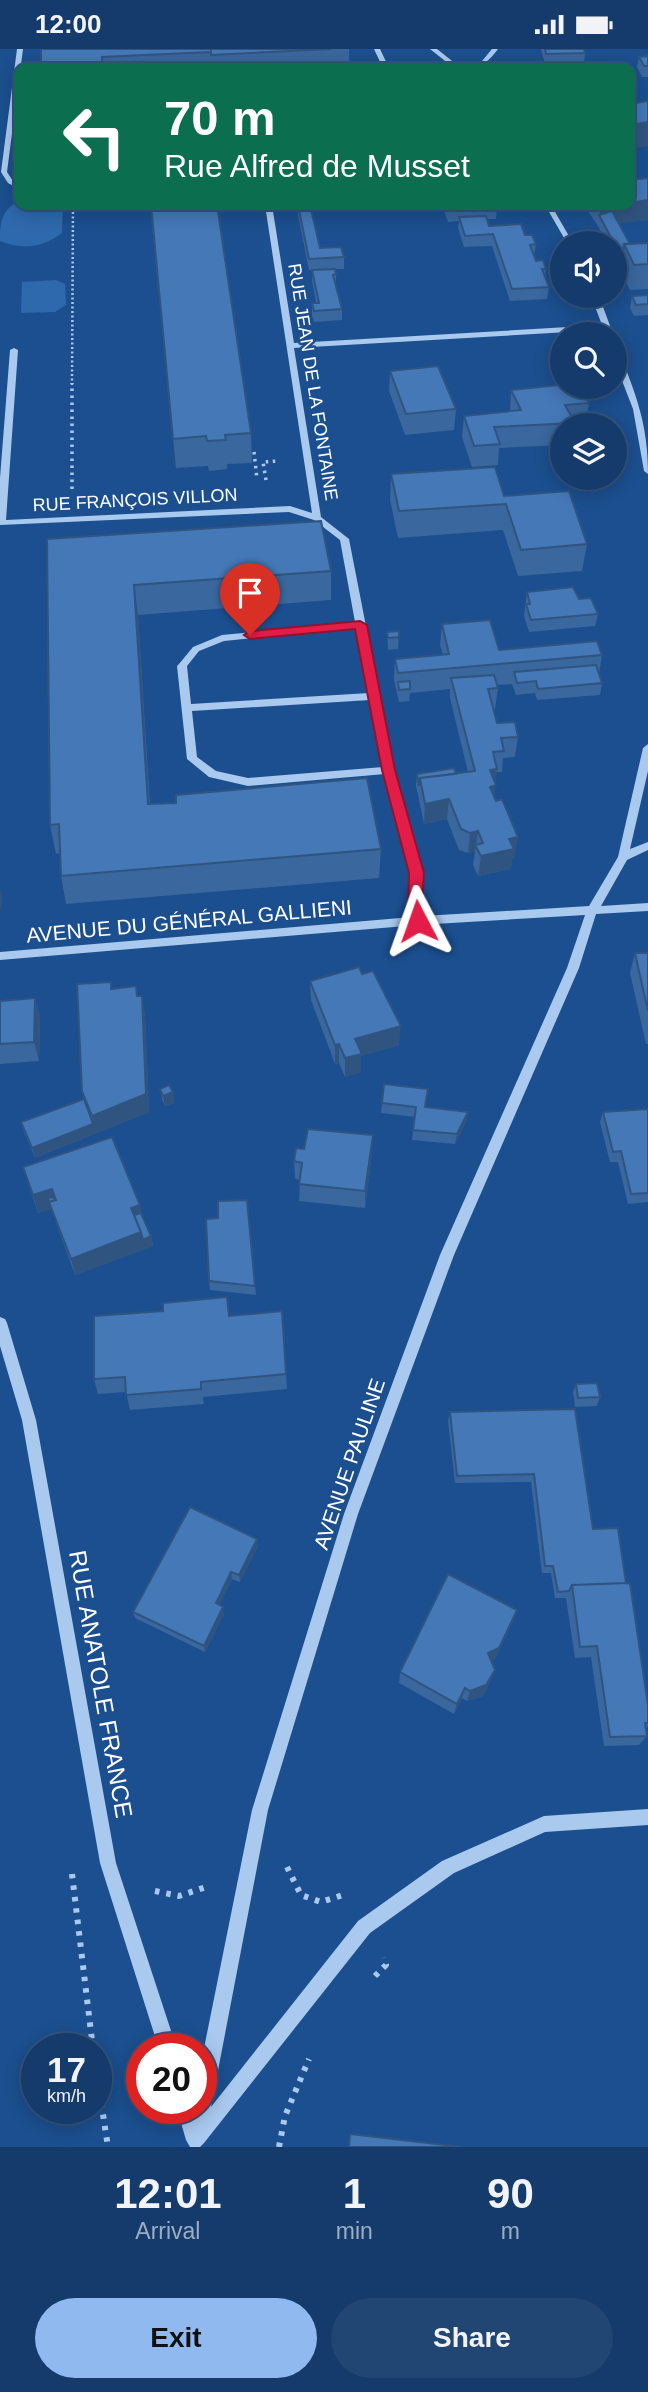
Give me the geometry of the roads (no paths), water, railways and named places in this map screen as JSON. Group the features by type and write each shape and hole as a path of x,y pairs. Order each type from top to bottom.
{"street":[{"path":"433,49 451,63"},
{"path":"482,63 495,49"},
{"path":"14,95 4,172 14,184"},
{"name":"RUE JEAN DE LA FONTAINE","path":"269,210 317,518 344,539 389,770 416,873 415,906 418,921"},
{"path":"551,210 563,231"},
{"path":"291,346 550,334"},
{"name":"RUE FRANÇOIS VILLON","path":"14,351 1,523 290,509 317,518"},
{"path":"627,383 637,409 648,471"},
{"path":"360,625 222,638 196,649 183,666 192,759 213,774 248,782 389,770"},
{"path":"187,708 374,696"},
{"name":"AVENUE PAULINE","path":"195,2143 260,1810 351,1514 447,1255 573,968 592,911 623,857 648,748"},
{"path":"623,857 648,846"},
{"name":"AVENUE DU GÉNÉRAL GALLIENI","path":"0,956 418,921 648,907"},
{"name":"RUE ANATOLE FRANCE","path":"0,1323 29,1420 108,1863 163,2033"},
{"path":"195,2143 364,1927 448,1867 544,1824 648,1817"},
{"path":"190,2124 195,2143"}]}
